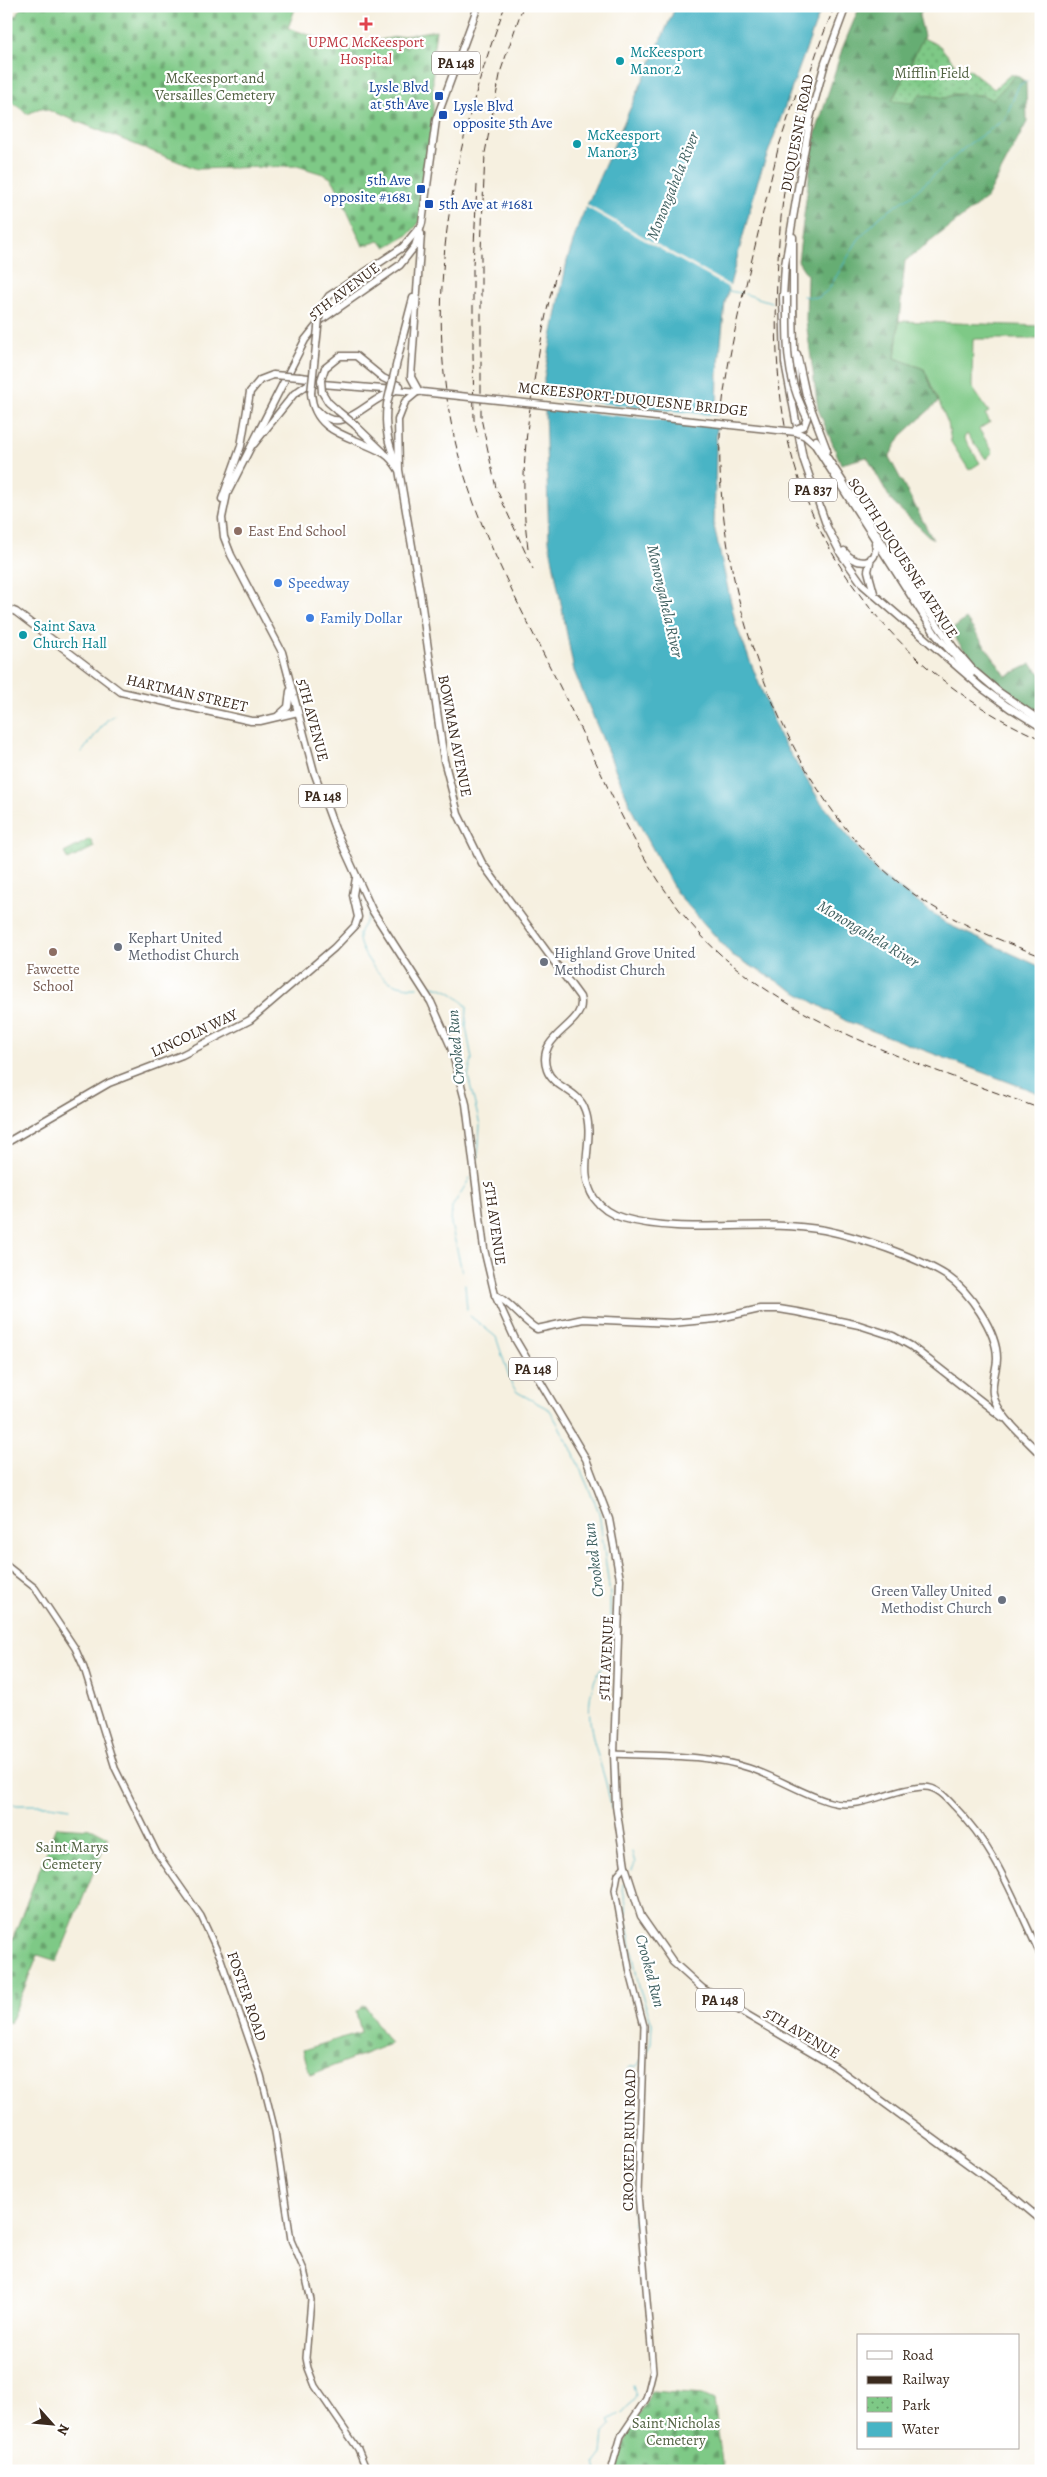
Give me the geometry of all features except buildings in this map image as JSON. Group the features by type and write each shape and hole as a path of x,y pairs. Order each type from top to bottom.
{"main road":[{"name":"5TH AVENUE","path":"478,6 436,120 422,223 415,246 409,256 321,320 312,329 227,494 222,518 224,537 230,555 282,652 314,772 356,878 372,910 430,1002 451,1048 466,1104 484,1249 495,1295 515,1339 586,1459 609,1519 620,1579 614,1754 616,1806 625,1866 635,1902 649,1930 686,1976 718,1999 792,2040 834,2066 1017,2200 1041,2220"},
{"name":"DUQUESNE ROAD","path":"795,209 818,86 832,41 846,6"},
{"name":"PA 837","path":"795,209 787,246 785,362 803,458 818,504 841,554 864,585 878,600 982,688 1011,709"},
{"name":"PA 837","path":"795,209 792,242 796,351 806,395 832,462"},
{"path":"420,390 412,382 411,377 422,223"},
{"path":"386,454 330,427 317,416 311,393 320,309 329,296 403,248 422,223"},
{"path":"399,470 387,440 385,427 387,404 412,305 421,248"},
{"path":"785,297 790,374 792,386 807,418 805,431"},
{"path":"793,310 797,415 816,488 831,527 848,556 859,563 871,558"},
{"path":"399,470 386,454 328,402 322,392 321,380 324,368 340,356 356,356 368,363 384,378 401,388"},
{"path":"222,518 223,492 241,446 250,392 260,380 273,375 420,390"},
{"path":"242,462 294,394 306,384 318,382 401,388"},
{"path":"313,405 327,418 344,420 354,416 380,396 401,388"},
{"path":"399,470 398,420 405,402 420,390"},
{"name":"MCKEESPORT-DUQUESNE BRIDGE","path":"420,390 796,429 805,431 818,442 832,462"},
{"name":"MCKEESPORT-DUQUESNE BRIDGE","path":"420,390 786,431 805,431"},
{"name":"SOUTH DUQUESNE AVENUE","path":"805,431 936,634 974,677 1011,709 1039,724"},
{"name":"SOUTH DUQUESNE AVENUE","path":"832,462 910,586 954,648 973,670 1039,724"},
{"name":"BOWMAN AVENUE","path":"399,470 420,593 444,760 458,814 482,863 577,992 581,1001 578,1014 553,1039 548,1048 545,1062 549,1074 558,1084 578,1097 588,1119 586,1182 600,1205 614,1215 645,1222 796,1227 825,1231 918,1260 949,1278 970,1300 992,1332 997,1344 993,1394"},
{"path":"873,538 876,551 871,558 868,571 869,582 878,600"},
{"name":"HARTMAN STREET","path":"6,608 16,612 121,692 240,720 260,722 298,712"},
{"path":"275,718 288,707 290,684"},
{"name":"LINCOLN WAY","path":"7,1139 109,1083 182,1055 250,1020 334,948 355,926 358,917 353,895 356,878"},
{"path":"495,1295 506,1300 530,1325 537,1329 583,1319 672,1323 716,1319 760,1310 779,1309 859,1325 893,1336 911,1346 1012,1424"},
{"path":"980,1400 993,1394 998,1408 1041,1455"}],"street":[{"name":"FOSTER ROAD","path":"6,1565 35,1588 76,1648 116,1768 157,1853 201,1916 221,1959 261,2075 276,2131 291,2240 304,2270 311,2300 306,2358 308,2368 315,2386 358,2449 367,2471"},
{"path":"614,1754 696,1758 747,1767 784,1780 832,1803 874,1800 923,1787 936,1790 945,1796 980,1835 998,1864 1041,1956"},
{"name":"CROOKED RUN ROAD","path":"610,2471 621,2436 646,2399 653,2371 638,2194 644,2058 642,2013 630,1973 615,1890 618,1874 625,1866"}],"green space":[{"name":"McKeesport and Versailles Cemetery","path":"22,6 288,6 295,9 288,28 351,49 357,44 436,30 433,53 433,124 419,223 408,235 386,247 379,241 363,246 335,184 331,178 323,174 297,166 197,169 48,110 40,108 28,114 6,98 6,11 16,16"},
{"path":"860,6 924,6 919,16 924,36 892,101 920,94 945,98 954,94 982,95 992,100 1016,75 1026,82 1027,122 987,198 905,261 895,358 924,369 938,402 901,436 889,457 933,540 892,502 867,457 841,464 818,409 806,321 807,275 798,261 814,139 842,49"},
{"name":"Mifflin Field","path":"923,38 940,46 962,73 969,69 994,89 1010,75 1016,75 992,100 982,95 954,94 945,98 920,94 913,103 892,101"},
{"path":"899,321 1041,326 1041,339 973,339 972,387 989,412 985,414 990,422 979,429 993,452 986,459 967,434 964,438 980,463 969,470 951,442 948,423 924,369 895,358"},
{"path":"966,619 1006,676 1031,664 1041,674 1041,718 991,679 960,645 950,631"},
{"path":"90,839 94,847 68,860 64,853"},
{"name":"Saint Marys Cemetery","path":"57,1827 93,1829 108,1837 57,1961 38,1955 10,2023 6,2021 6,1956"},
{"path":"365,2005 390,2044 310,2075 303,2050 361,2032 356,2012"},
{"name":"Saint Nicholas Cemetery","path":"652,2391 703,2395 714,2400 723,2471 613,2471 631,2429"}],"water":[{"name":"Monongahela River","path":"676,6 822,6 758,180 725,303 718,373 714,526 736,625 780,737 820,801 878,873 947,924 1041,967 1041,1094 846,1021 732,955 676,892 634,814 574,671 549,541 544,378 567,261 579,223"}],"pier":[{"path":"586,202 587,205 732,287 731,289 584,206"},
{"path":"542,397 719,416 719,426 542,408"}],"waterway":[{"path":"803,296 818,298 828,290 858,240 870,227 881,216 912,195 969,144 1005,119 1019,85 1028,81"},
{"path":"728,291 741,293"},
{"path":"745,294 771,302"},
{"path":"82,752 107,720 114,715"},
{"name":"Crooked Run","path":"369,914 359,935 361,947 368,960 387,980 402,986 417,987"},
{"name":"Crooked Run","path":"429,986 440,987 450,992 467,1007 466,1027 472,1059 468,1076 480,1125 478,1158"},
{"name":"Crooked Run","path":"462,1271 451,1224 452,1207 470,1178"},
{"name":"Crooked Run","path":"465,1284 467,1309"},
{"name":"Crooked Run","path":"470,1316 496,1337 512,1385 517,1392 550,1410 571,1448 599,1512 610,1595 610,1661 599,1671 592,1688 589,1705 593,1739 608,1790 611,1808"},
{"path":"6,1802 17,1805 50,1805 70,1808"},
{"name":"Crooked Run","path":"632,1852 635,1863 632,1870"},
{"name":"Crooked Run","path":"623,1884 626,1906 625,1915 639,1987 652,2023 651,2043 645,2055"},
{"name":"Crooked Run","path":"634,2143 636,2106 634,2094 625,2072 630,2067 637,2066 641,2060"},
{"name":"Crooked Run","path":"633,2152 634,2226"},
{"name":"Crooked Run","path":"597,2471 595,2463 602,2454 604,2432 611,2425 609,2420 623,2412 636,2397 633,2386"}],"railway":[{"path":"505,6 485,63 468,122 455,182 446,242 441,303 443,364 451,424 467,483 478,514 518,604 563,692 607,787 640,850 679,909 702,936 728,961 762,987 799,1010 838,1030 919,1064 1041,1109"},
{"path":"523,6 501,70 485,153 481,251 481,418 496,488 533,569"},
{"path":"835,6 812,67 795,130 780,227 776,299 777,360 784,420 797,472 816,522 842,568 873,611 909,650 949,685 994,715 1041,739"},
{"path":"743,297 778,149 796,94"},
{"path":"477,185 473,266 473,354 474,420 478,437"},
{"path":"528,548 524,500 527,433 544,326 559,266"},
{"path":"744,290 723,400 720,437 721,494 729,555 744,617 764,679 789,738 821,793 857,842 898,882 931,905 966,925 1041,956"}],"place":[{"name":"UPMC McKeesport Hospital","path":"366,24"},
{"name":"McKeesport Manor 2","path":"620,61"},
{"name":"Lysle Blvd at 5th Ave","path":"439,96"},
{"name":"Lysle Blvd opposite 5th Ave","path":"443,115"},
{"name":"McKeesport Manor 3","path":"577,144"},
{"name":"5th Ave opposite #1681","path":"421,189"},
{"name":"5th Ave at #1681","path":"429,204"},
{"name":"East End School","path":"238,531"},
{"name":"Speedway","path":"278,583"},
{"name":"Family Dollar","path":"310,618"},
{"name":"Saint Sava Church Hall","path":"23,635"},
{"name":"Kephart United Methodist Church","path":"118,947"},
{"name":"Fawcette School","path":"53,952"},
{"name":"Highland Grove United Methodist Church","path":"544,962"},
{"name":"Green Valley United Methodist Church","path":"1002,1600"}]}
